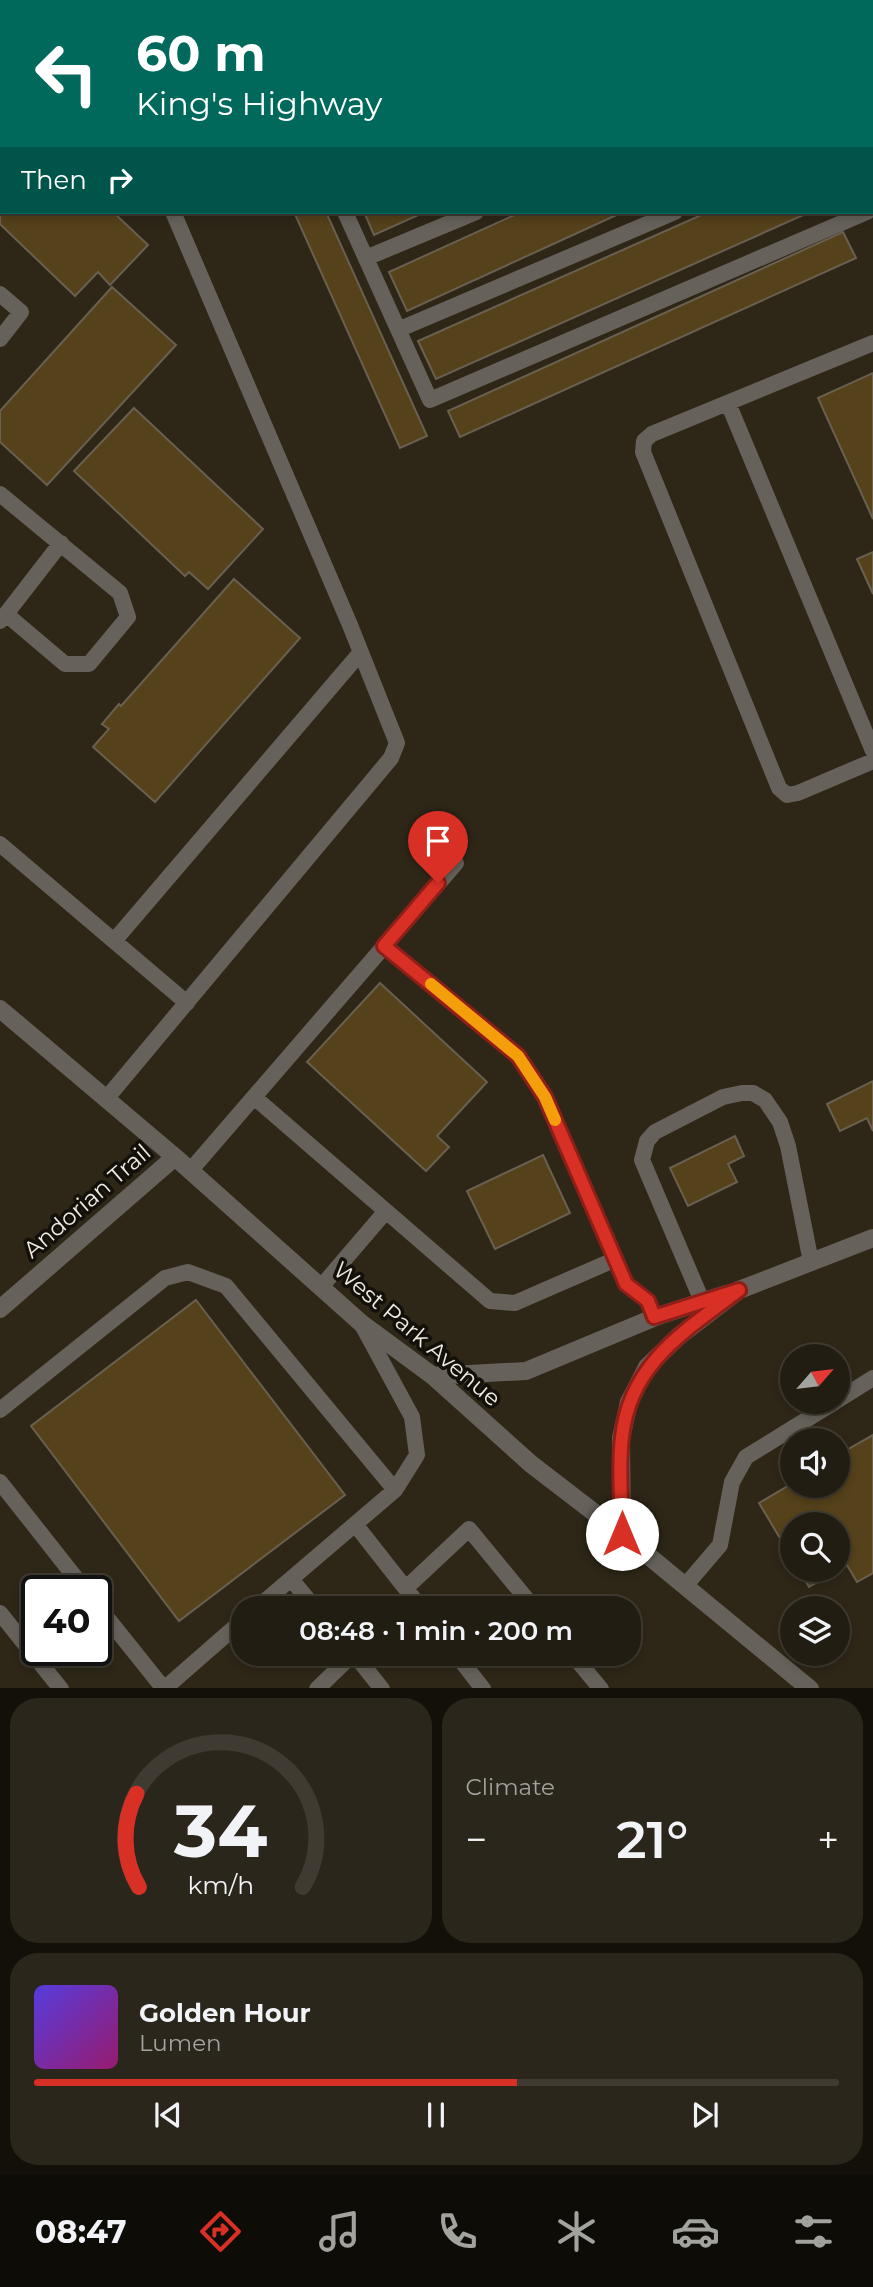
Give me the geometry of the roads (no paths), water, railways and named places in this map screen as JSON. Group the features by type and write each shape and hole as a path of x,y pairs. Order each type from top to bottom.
{"street":[{"name":"West Park Avenue","path":"0,1009 175,1157 361,1323 433,1376 531,1464 622,1534 809,1688"},
{"name":"Andorian Trail","path":"0,1309 175,1157"},
{"path":"433,1376 526,1371 654,1317 739,1290 873,1238"},
{"path":"622,1534 621,1438 629,1402 647,1367 679,1336 739,1290"}],"lane":[{"path":"106,1099 391,758 397,743 361,652 174,214"},
{"path":"346,214 430,400 863,214"},
{"path":"366,258 471,214"},
{"path":"400,329 670,214"},
{"path":"0,295 21,312 0,339"},
{"path":"873,344 652,434 644,441 643,452 779,788 787,794 798,793 873,761"},
{"path":"728,403 873,751"},
{"path":"0,494 61,543 120,593 128,617 89,664 65,664 3,617 61,543"},
{"path":"114,942 361,652"},
{"path":"0,844 187,1003"},
{"path":"190,1171 456,863"},
{"path":"384,946 518,1056 545,1097 626,1284 648,1301 654,1317"},
{"path":"702,1301 642,1160 647,1141 655,1132 723,1097 754,1093 765,1100 780,1122 788,1146 811,1262"},
{"path":"254,1097 491,1301 515,1303 616,1259"},
{"path":"321,1287 386,1211"},
{"path":"0,1410 164,1278 188,1272 226,1286 395,1490"},
{"path":"271,1596 395,1490 417,1455 412,1418 361,1323"},
{"path":"850,1392 873,1378"},
{"path":"685,1586 720,1545 732,1482 746,1457 815,1414"},
{"path":"0,1482 73,1575"},
{"path":"355,1524 412,1596"},
{"path":"406,1588 469,1530 524,1596"},
{"path":"290,1579 305,1596"},
{"path":"0,1613 60,1688"},
{"path":"112,1624 163,1688"},
{"path":"165,1688 231,1630"},
{"path":"318,1688 341,1666"},
{"path":"364,1666 381,1688"},
{"path":"465,1666 482,1688"},
{"path":"582,1666 600,1688"}]}
